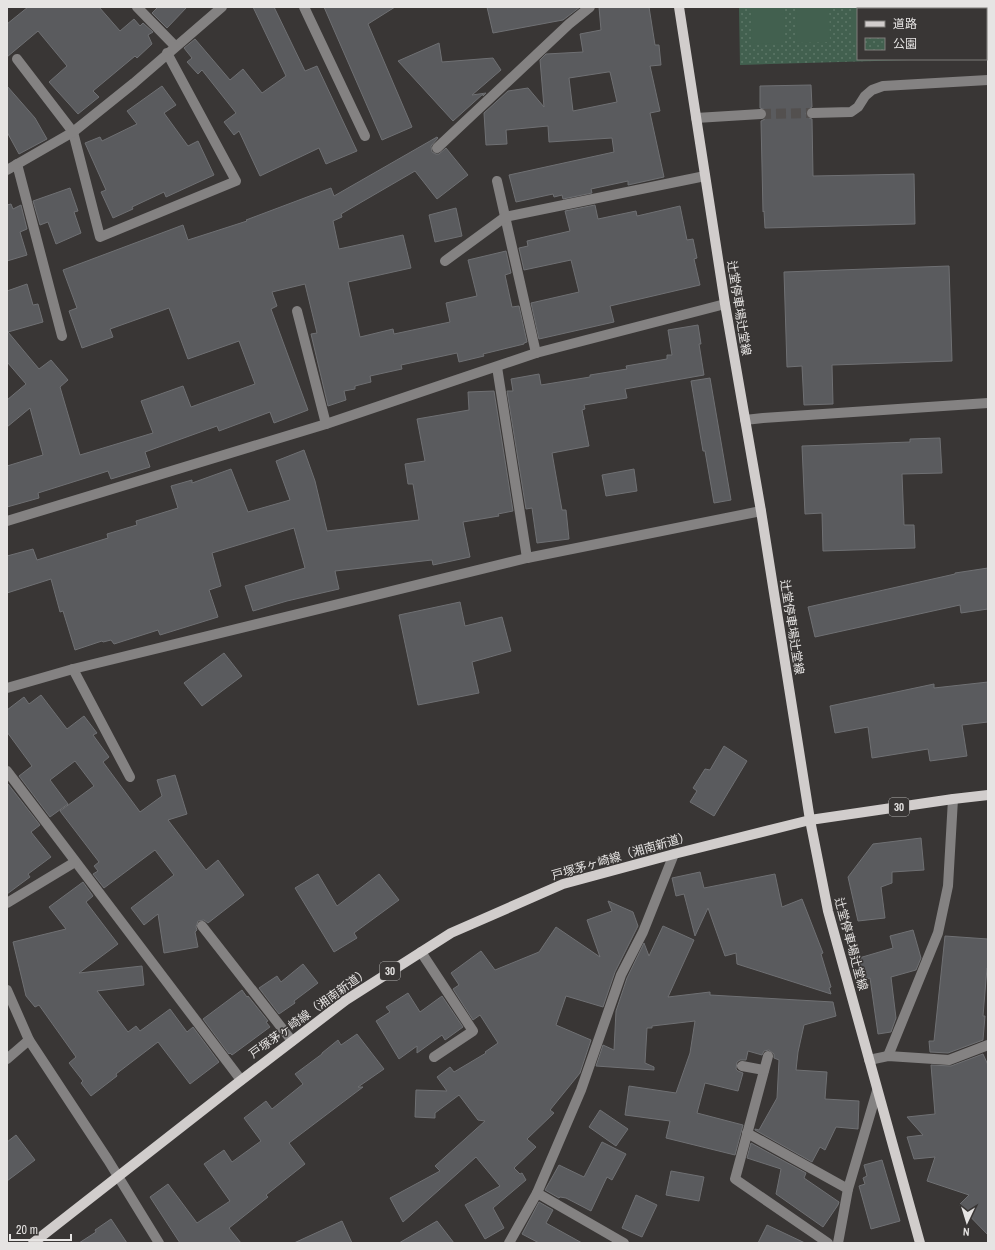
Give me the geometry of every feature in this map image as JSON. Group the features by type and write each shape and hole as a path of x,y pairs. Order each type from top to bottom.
{"main road":[{"name":"辻堂停車場辻堂線","path":"679,7 725,304 761,511 810,820 828,911 920,1243"},
{"name":"戸塚茅ヶ崎線（湘南新道）","path":"32,1243 346,1000 451,933 563,884 674,854 810,820 988,795"}],"street":[{"path":"137,7 175,46"},
{"path":"7,170 73,132 222,7"},
{"path":"304,7 365,136"},
{"path":"437,148 569,24 590,7"},
{"path":"17,59 73,132 100,237 236,180 167,53"},
{"path":"812,113 851,112 858,108 865,96 872,90 883,86 988,80"},
{"path":"696,118 761,114"},
{"path":"17,164 62,336"},
{"path":"445,261 505,217 705,176"},
{"path":"497,181 536,353"},
{"path":"7,521 326,424 536,353 725,304"},
{"path":"298,311 326,424"},
{"path":"497,367 527,558"},
{"path":"745,420 988,402"},
{"path":"7,688 73,669 527,558 761,511"},
{"path":"73,669 130,777"},
{"path":"7,772 241,1080"},
{"path":"888,1056 938,933 948,886 953,799"},
{"path":"509,1243 537,1193 581,1090 621,975 643,932 674,854"},
{"path":"7,903 75,862"},
{"path":"202,926 292,1041"},
{"path":"421,952 474,1031 434,1058"},
{"path":"7,990 29,1040 118,1176 159,1243"},
{"path":"7,1059 29,1040"},
{"path":"869,1060 888,1056 949,1060 988,1045"},
{"path":"768,1056 735,1179 828,1243"},
{"path":"742,1066 764,1070"},
{"path":"838,1243 848,1189 877,1091"},
{"path":"747,1133 848,1189"},
{"path":"537,1193 624,1243"}],"green space":[{"path":"739,7 943,7 857,8 857,60 910,60 740,65"},
{"path":"751,7 784,7 785,43 752,44"},
{"path":"796,7 829,7 830,42 797,43"},
{"path":"853,7 886,7 857,8 857,41 853,42"}],"building":[{"path":"28,7 99,7 120,31 134,19 140,26 143,23 153,32 148,35 152,44 137,58 135,56 93,91 99,97 78,114 49,82 67,66 38,31 7,57 7,24"},
{"path":"158,7 187,7 167,28 152,13"},
{"path":"253,7 274,7 305,71 317,66 357,151 326,164 319,148 260,176 239,131 234,135 224,122 236,113 202,70 198,74 187,62 192,58 184,48 195,39 230,80 243,69 262,93 286,76"},
{"path":"324,7 395,7 368,24 412,127 382,140"},
{"path":"487,7 580,7 563,20 493,33"},
{"path":"599,7 649,7 655,45 659,45 661,65 650,66 660,111 650,113 664,177 628,185 628,181 591,189 592,193 563,199 562,195 554,197 553,194 516,202 509,175 614,152 612,138 549,142 548,126 506,130 507,144 486,145 484,113 508,91 528,88 544,107 540,60 546,54 583,52 580,34 601,30","holes":["610,72 617,102 573,111 569,78"]},
{"path":"439,43 442,62 493,58 501,70 472,95 486,93 453,121 398,61"},
{"path":"811,85 812,107 807,110 806,114 812,119 813,176 914,174 915,224 765,228 764,211 763,212 761,121 765,119 767,114 766,110 760,108 760,86"},
{"path":"7,86 35,118 47,139 19,154 7,132"},
{"path":"162,86 176,105 164,113 188,146 198,141 214,175 166,197 164,192 113,218 101,192 106,190 85,143 100,137 102,141 137,124 127,111"},
{"path":"437,137 438,138 431,146 432,152 439,154 446,148 468,175 437,199 415,171 341,214 342,217 333,221 339,249 403,235 411,268 348,282 360,337 393,329 394,334 450,322 446,303 477,296 468,260 506,251 511,273 505,275 512,307 519,306 527,342 483,354 484,356 459,362 457,353 401,365 402,369 370,376 371,382 355,386 355,389 344,391 346,400 328,406 311,334 317,333 305,284 272,292 277,306 271,309 308,410 274,423 270,412 219,431 217,426 145,452 150,467 111,479 108,471 38,493 39,498 7,507 7,466 43,455 30,408 7,427 7,400 26,384 7,362 7,291 27,284 33,305 38,304 43,322 8,332 39,369 51,360 68,380 60,387 80,455 153,433 141,401 183,386 191,407 255,384 239,341 188,359 169,308 110,329 113,337 82,348 69,311 77,308 63,270 183,225 188,240 247,221 246,220 331,188 334,196"},
{"path":"70,188 78,211 74,212 81,233 56,244 48,222 40,225 33,201"},
{"path":"11,204 13,209 21,205 27,229 20,232 27,255 7,261 7,205"},
{"path":"595,205 598,219 636,211 637,216 680,206 687,240 693,239 697,258 694,259 700,285 610,306 614,322 539,339 531,303 579,292 571,260 524,270 519,248 528,246 527,241 570,231 565,211"},
{"path":"456,208 462,236 435,242 429,215"},
{"path":"949,266 952,361 832,365 833,404 804,405 802,366 787,367 784,272"},
{"path":"698,325 701,344 699,344 704,375 625,389 627,398 584,405 585,409 582,410 589,446 552,453 562,510 566,510 569,539 537,543 532,508 526,509 507,391 513,391 511,379 539,374 541,385 590,377 590,375 627,369 626,366 667,359 667,355 672,355 668,330"},
{"path":"710,378 731,500 714,503 691,381"},
{"path":"494,391 513,511 498,514 499,516 463,522 470,557 433,565 432,560 335,571 339,589 287,601 253,611 245,586 305,568 294,528 212,553 221,586 209,590 218,617 160,635 158,630 114,644 111,640 102,641 75,650 63,611 60,612 51,579 7,593 7,556 33,549 37,560 108,538 107,534 137,525 136,521 178,508 171,486 192,480 192,483 231,469 248,512 290,500 276,461 304,450 315,481 327,531 419,520 413,484 408,484 405,464 425,461 417,419 469,410 468,392"},
{"path":"940,438 942,473 902,474 904,525 914,525 915,548 823,551 822,513 805,514 802,446 910,442 910,439"},
{"path":"634,469 637,491 606,496 602,475"},
{"path":"988,568 988,609 961,613 960,605 815,637 808,607 955,573"},
{"path":"460,602 465,626 502,617 511,651 472,662 479,693 418,705 399,615"},
{"path":"224,653 242,676 202,706 184,683"},
{"path":"988,682 988,722 962,725 967,756 930,761 928,749 872,758 868,727 835,733 830,706 934,684 934,688"},
{"path":"41,695 67,729 84,716 97,733 93,735 109,757 103,762 140,812 162,796 157,780 175,775 187,814 168,820 206,870 218,860 244,895 208,923 204,920 198,921 196,927 197,930 195,932 198,947 164,953 158,914 144,925 131,908 174,875 155,850 104,888 93,874 98,871 94,866 99,862 60,811 94,786 75,761 50,780 68,804 50,817 19,776 32,766 7,732 7,710 24,697 29,704"},
{"path":"724,746 747,761 714,816 690,802 697,791 693,788 705,769 710,770"},
{"path":"8,784 40,825 31,832 51,857 28,874 30,877 7,894 7,785"},
{"path":"921,838 924,870 892,872 892,883 881,887 885,918 858,921 848,877 873,844"},
{"path":"700,872 704,888 775,874 782,907 802,899 823,953 821,954 831,987 829,988 831,994 737,964 736,953 725,956 708,908 695,936 684,894 676,896 672,878"},
{"path":"318,874 337,906 379,874 399,900 354,933 357,938 334,952 295,888"},
{"path":"83,882 93,896 86,902 118,944 79,973 142,966 144,985 97,991 128,1032 136,1026 140,1031 170,1009 187,1032 193,1027 219,1062 190,1084 158,1042 116,1074 117,1076 91,1096 81,1083 83,1081 69,1063 76,1057 39,1005 35,1007 26,996 13,942 66,929 49,907"},
{"path":"608,901 633,912 638,926 615,972 603,1007 566,996 556,1025 591,1040 580,1073 550,1110 554,1113 527,1139 536,1147 514,1168 520,1174 522,1173 526,1180 493,1208 504,1228 485,1239 465,1205 500,1186 476,1157 403,1222 390,1198 440,1171 435,1166 485,1121 478,1120 459,1095 435,1113 435,1118 415,1117 416,1090 447,1091 437,1077 450,1067 454,1072 486,1053 485,1052 498,1043 480,1015 473,1020 453,989 459,985 451,973 481,951 495,970 539,952 556,927 600,957 587,920 612,911"},
{"path":"663,926 694,940 668,997 710,992 710,995 833,1002 836,1016 804,1025 796,1070 827,1072 825,1099 859,1101 858,1129 836,1127 825,1150 820,1147 812,1162 755,1130 759,1130 777,1098 779,1060 774,1058 774,1054 769,1050 764,1051 762,1055 748,1051 746,1060 740,1060 737,1062 736,1069 743,1073 738,1091 705,1083 697,1113 743,1125 735,1155 666,1138 670,1121 625,1115 629,1086 676,1093 690,1053 695,1021 652,1026 652,1028 647,1028 645,1063 654,1067 654,1070 596,1066 603,1045 614,1050 616,1011 627,978 644,943 649,956"},
{"path":"913,930 921,958 916,970 891,977 896,1018 891,1032 878,1034 870,978 865,980 859,958 893,948 890,936"},
{"path":"945,936 988,939 988,968 983,1016 985,1016 983,1040 948,1053 930,1052 929,1041 934,1041"},
{"path":"303,964 318,983 294,1001 295,1003 279,1014 259,988 277,976 281,982"},
{"path":"242,990 268,1021 266,1022 270,1027 232,1055 230,1053 229,1054 203,1019"},
{"path":"408,993 420,1012 442,996 463,1027 445,1040 442,1035 417,1053 417,1046 399,1059 376,1021 390,1012 386,1007"},
{"path":"357,1034 384,1069 358,1087 363,1087 289,1143 305,1164 266,1195 268,1197 229,1228 241,1243 180,1243 150,1197 168,1184 197,1223 230,1201 204,1164 224,1150 232,1162 261,1141 244,1118 266,1101 272,1109 303,1084 295,1074 338,1040 341,1045"},
{"path":"983,1054 988,1065 988,1235 959,1205 969,1195 927,1181 935,1157 914,1159 907,1137 923,1135 907,1117 935,1114 931,1065 951,1066"},
{"path":"600,1110 628,1129 616,1146 589,1127"},
{"path":"16,1135 35,1160 7,1181 7,1142"},
{"path":"602,1142 626,1154 612,1180 607,1177 591,1211 566,1198 559,1198 545,1190 559,1165 584,1177"},
{"path":"751,1143 806,1173 804,1178 839,1202 823,1227 776,1194 781,1169 747,1158"},
{"path":"882,1160 900,1221 871,1229 859,1186 865,1184 863,1178 867,1176 864,1165"},
{"path":"671,1171 704,1177 699,1201 666,1195"},
{"path":"636,1195 657,1205 642,1237 622,1228"},
{"path":"539,1202 553,1210 546,1223 582,1243 539,1243 522,1234"},
{"path":"111,1219 127,1243 79,1243 96,1232 95,1230"},
{"path":"342,1221 352,1243 294,1243"},
{"path":"437,1221 454,1243 399,1243"},
{"path":"767,1225 805,1243 758,1243"}],"tunnel":[{"path":"761,114 812,113"}]}
